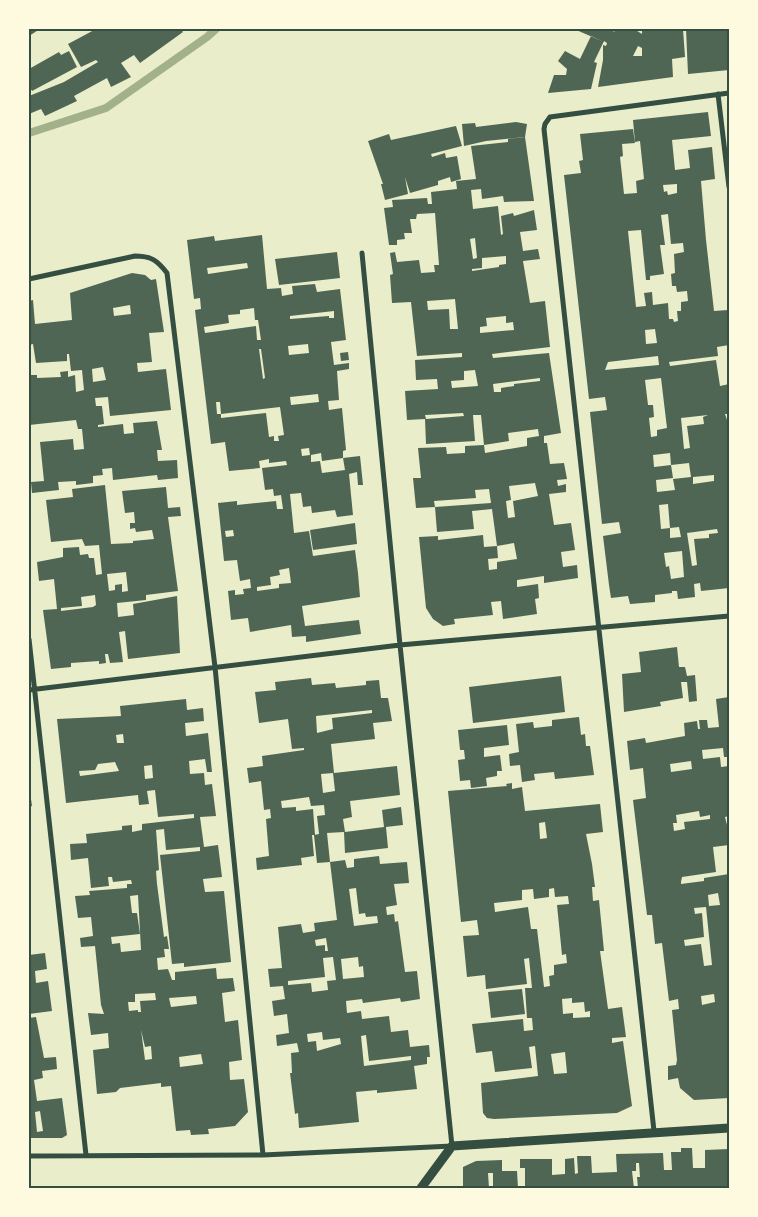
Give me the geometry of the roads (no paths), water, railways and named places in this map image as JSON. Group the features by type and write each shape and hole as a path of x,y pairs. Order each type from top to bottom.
{"street":[{"path":"654,1131 544,129 550,117 729,93"},
{"path":"718,94 729,188"},
{"path":"362,253 452,1146 421,1188"},
{"path":"29,278 135,256 148,256 158,262 167,273 215,667 263,1155"},
{"path":"29,690 400,645 729,616"},
{"path":"29,639 86,1155"},
{"path":"29,1156 263,1155 452,1146 654,1131 729,1128"}],"waterway":[{"path":"29,133 106,108 216,29"}]}
